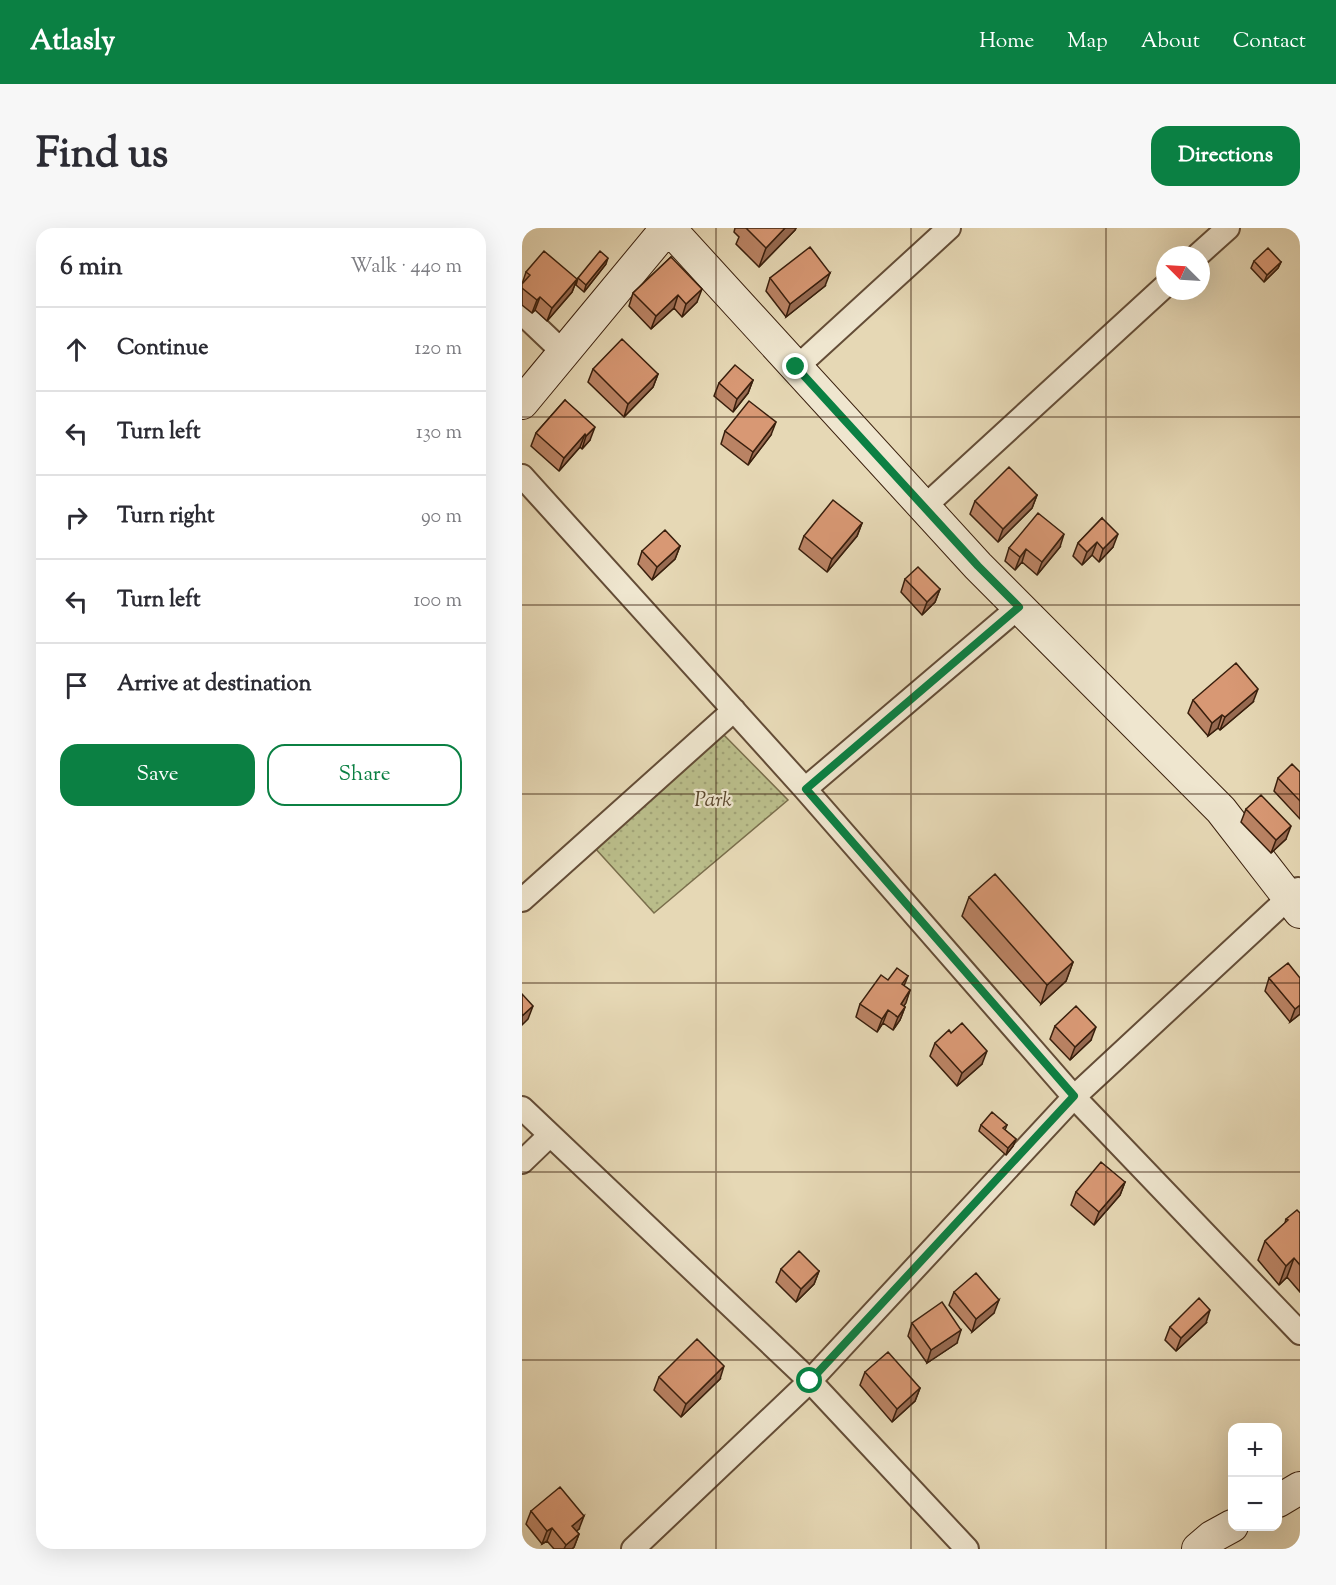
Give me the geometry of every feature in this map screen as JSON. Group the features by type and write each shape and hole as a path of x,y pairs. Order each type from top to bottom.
{"street":[{"path":"522,403 668,228 1019,607 1221,810 1296,899 1074,1096 810,1381 633,1549"},
{"path":"796,367 949,228"},
{"path":"1208,246 1228,228"},
{"path":"924,507 1156,294"},
{"path":"522,313 563,352"},
{"path":"522,476 806,789 1074,1096 1300,1333"},
{"path":"806,789 1019,607"},
{"path":"522,900 734,710"},
{"path":"522,1108 810,1381 968,1549"},
{"path":"522,1162 550,1135"},
{"path":"1282,1499 1300,1488"},
{"path":"1198,1549 1212,1537 1228,1529"}],"green space":[{"name":"Park","path":"720,731 788,800 654,913 594,847"}],"building":[{"path":"746,228 785,228 766,248"},
{"path":"810,247 830,273 790,304 770,278"},
{"path":"1268,248 1281,262 1267,275 1254,261"},
{"path":"544,251 577,279 552,308 540,297 537,300 522,288 522,284 530,275 526,272"},
{"path":"600,251 608,258 586,285 578,278"},
{"path":"671,257 702,289 686,304 678,295 656,316 633,293"},
{"path":"622,339 658,374 628,404 593,369"},
{"path":"735,365 753,380 737,399 719,383"},
{"path":"565,400 595,427 586,436 585,434 564,458 536,433"},
{"path":"749,401 776,422 753,452 725,431"},
{"path":"1009,467 1037,495 1003,529 975,501"},
{"path":"833,500 862,523 832,559 804,536"},
{"path":"1038,513 1064,534 1042,562 1026,549 1020,557 1009,548"},
{"path":"1102,518 1118,534 1103,549 1097,542 1087,552 1078,543"},
{"path":"665,530 680,546 657,567 642,551"},
{"path":"918,567 940,589 927,602 905,579"},
{"path":"1236,663 1258,689 1225,717 1222,715 1212,723 1193,700"},
{"path":"1292,764 1300,772 1300,801 1278,778"},
{"path":"1261,795 1291,826 1276,840 1246,809"},
{"path":"995,874 1073,962 1047,985 969,897"},
{"path":"1288,963 1300,978 1300,1005 1295,1009 1269,978"},
{"path":"897,968 908,976 902,984 910,990 901,1004 905,1007 898,1017 888,1010 882,1019 860,1004 881,975 888,980"},
{"path":"522,994 533,1006 522,1016"},
{"path":"1076,1006 1096,1027 1075,1047 1055,1026"},
{"path":"962,1023 987,1051 962,1073 935,1043 949,1030 951,1033"},
{"path":"992,1112 1007,1125 1003,1128 1016,1139 1008,1148 981,1125"},
{"path":"1101,1162 1125,1182 1099,1212 1076,1192"},
{"path":"1297,1210 1300,1213 1300,1265 1294,1258 1286,1266 1265,1241"},
{"path":"799,1251 819,1271 801,1289 781,1269"},
{"path":"976,1273 999,1300 976,1319 954,1292"},
{"path":"1199,1298 1210,1310 1181,1338 1170,1327"},
{"path":"942,1302 961,1330 931,1350 912,1323"},
{"path":"697,1339 724,1366 686,1404 659,1377"},
{"path":"888,1352 920,1388 897,1409 865,1372"},
{"path":"560,1487 584,1516 572,1526 579,1534 566,1545 552,1528 547,1531 531,1511"}],"route":[{"path":"796,367 978,566 1019,607 806,789 1074,1096 810,1381"}]}
